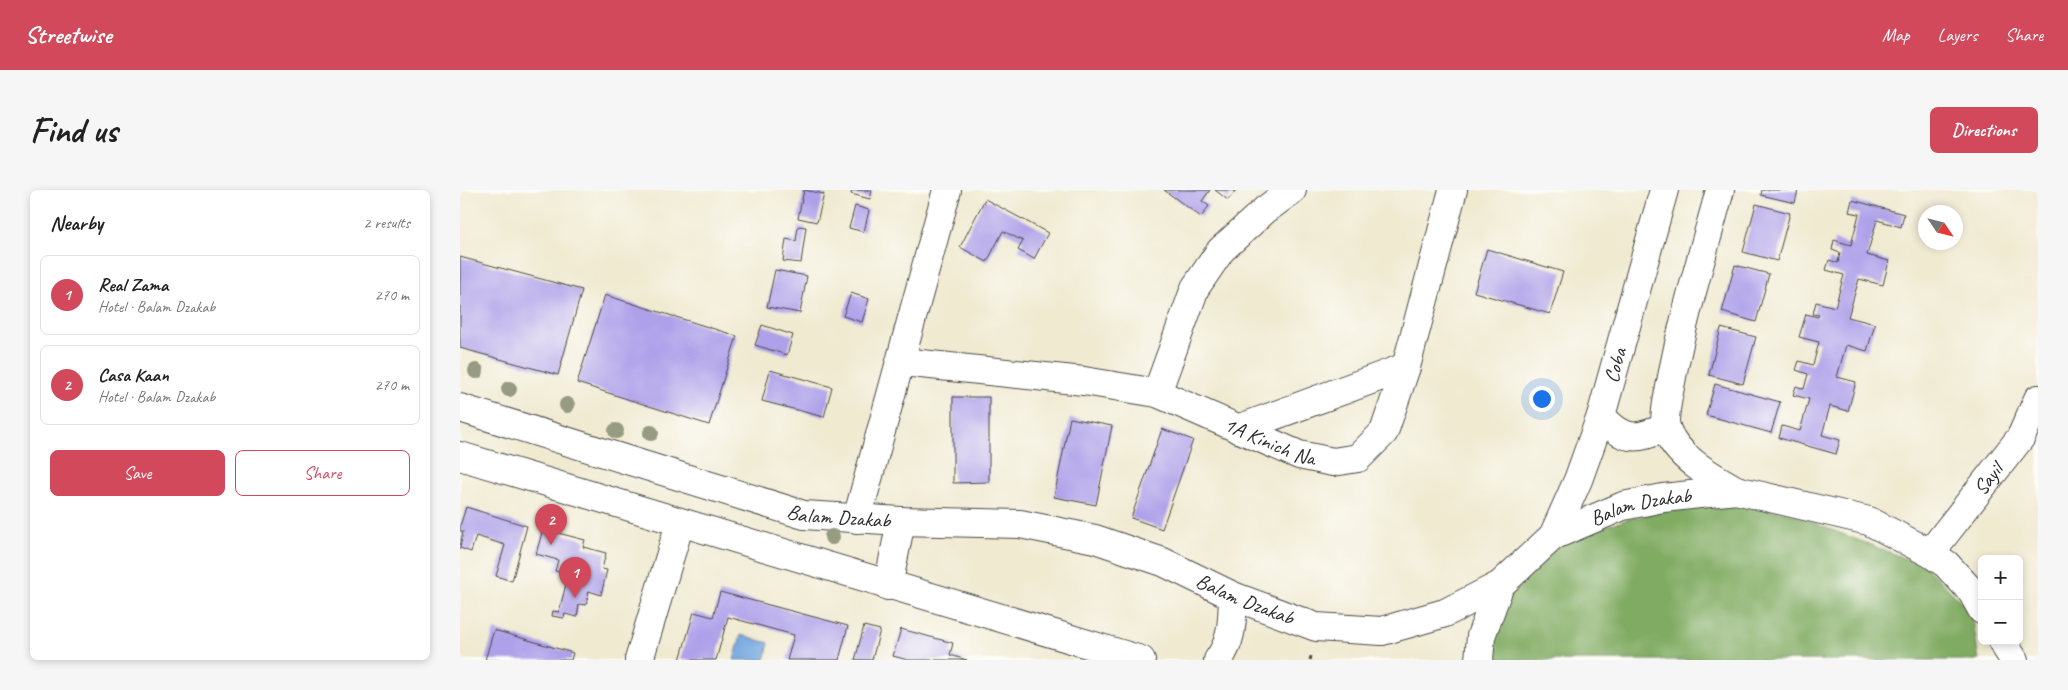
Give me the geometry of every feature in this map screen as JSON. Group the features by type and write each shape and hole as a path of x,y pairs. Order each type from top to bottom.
{"street":[{"path":"857,519 902,362 947,190"},
{"path":"1156,393 1195,288 1221,250 1265,210 1292,190"},
{"name":"1A Kinich Na","path":"902,362 1084,381 1156,393 1299,455 1333,462 1358,458 1384,432 1406,367 1453,190"},
{"name":"Coba","path":"1553,536 1578,480 1601,416 1664,190"},
{"path":"1720,190 1677,351 1668,397 1666,427 1677,446 1703,471 1736,490"},
{"path":"1238,429 1406,367"},
{"name":"Sayil","path":"1930,553 2021,437 2038,400"},
{"name":"Balam Dzakab","path":"460,408 804,515 901,521 1020,524 1096,539 1163,562 1232,596 1316,627 1382,630 1444,614 1500,585 1553,536 1623,506 1663,498 1736,490 1869,521 1930,553 1946,564 1965,585 1978,604"},
{"path":"1601,416 1615,431 1629,437 1646,436 1666,427"},
{"path":"460,456 888,586 1141,660"},
{"path":"888,586 901,521"},
{"path":"639,660 680,522"},
{"path":"1479,660 1481,636 1500,585"},
{"path":"1218,660 1227,648 1232,630 1232,596"},
{"path":"1990,645 1992,660"},
{"path":"2005,645 2014,660"}],"green space":[{"path":"1688,505 1731,505 1786,512 1925,566 1972,612 1979,660 1487,660 1504,592 1560,539 1629,519"}],"water":[{"path":"741,635 769,643 765,660 734,660"}],"building":[{"path":"804,190 824,194 817,222 798,218"},
{"path":"852,190 872,190 870,199 851,194"},
{"path":"1164,190 1210,190 1202,201 1209,206 1201,217"},
{"path":"1215,190 1236,190 1228,200"},
{"path":"1762,190 1798,190 1795,203 1761,195"},
{"path":"985,199 1048,233 1034,259 1018,250 1023,241 1003,231 987,262 960,247"},
{"path":"1852,200 1904,214 1901,227 1877,220 1867,255 1889,261 1883,285 1859,279 1848,317 1875,324 1867,351 1846,345 1837,377 1856,382 1848,411 1830,406 1822,435 1840,440 1836,454 1779,438 1782,426 1800,431 1809,399 1793,395 1796,386 1804,389 1808,374 1796,370 1799,361 1813,365 1819,342 1799,337 1806,314 1818,317 1819,315 1813,314 1816,302 1835,307 1844,275 1826,270 1829,260 1838,263 1840,253 1832,250 1834,240 1851,245 1859,214 1849,212"},
{"path":"1756,204 1790,213 1777,261 1743,252"},
{"path":"855,206 869,210 864,232 849,228"},
{"path":"798,226 806,227 801,263 783,261 786,239 796,241"},
{"path":"1487,249 1563,272 1550,314 1474,292"},
{"path":"460,257 582,290 558,375 460,348"},
{"path":"1735,265 1769,274 1756,322 1722,312"},
{"path":"775,270 807,276 800,313 767,307"},
{"path":"851,293 869,299 862,322 843,316"},
{"path":"605,295 737,336 709,425 577,383"},
{"path":"762,325 793,335 787,355 755,345"},
{"path":"1721,328 1756,337 1743,384 1709,375"},
{"path":"770,370 832,387 824,417 762,401"},
{"path":"1715,384 1780,402 1771,433 1706,415"},
{"path":"953,397 989,397 989,482 953,483"},
{"path":"1070,418 1112,426 1096,505 1054,497"},
{"path":"1162,429 1193,440 1162,529 1131,518"},
{"path":"466,507 527,526 512,581 496,576 505,545 476,536 471,552 460,548 463,531 460,531 460,526"},
{"path":"543,529 585,540 583,547 606,553 602,569 607,570 601,595 589,591 586,605 579,604 577,617 565,614 564,618 552,616 553,611 559,612 567,580 563,579 564,573 555,571 558,560 536,554"},
{"path":"720,592 848,626 839,660 787,660 794,635 728,617 716,660 680,660 694,612 713,617"},
{"path":"864,626 880,630 872,660 855,660"},
{"path":"901,629 953,643 950,655 967,660 908,660 893,656"},
{"path":"494,630 573,653 571,660 485,660"}],"place":[{"name":"Casa Kaan","path":"551,545"},
{"name":"Real Zama","path":"575,598"}]}
